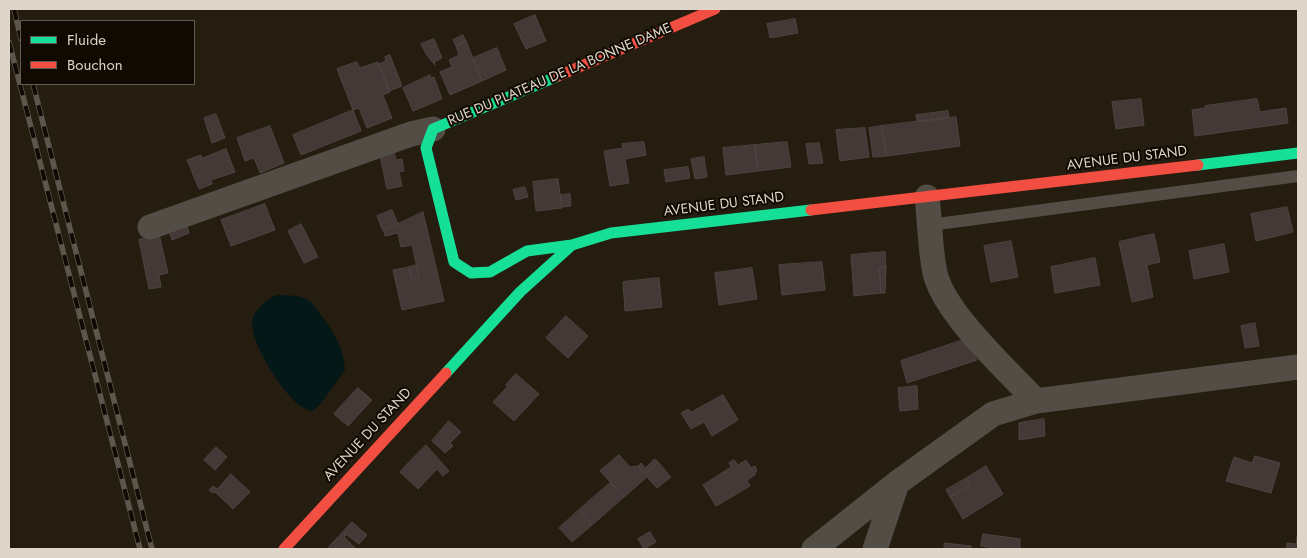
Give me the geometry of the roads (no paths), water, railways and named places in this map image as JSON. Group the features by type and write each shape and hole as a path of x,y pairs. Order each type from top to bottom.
{"street":[{"name":"RUE DU PLATEAU DE LA BONNE DAME","path":"150,226 411,134 433,130 715,9"},
{"name":"RUE DU PLATEAU DE LA BONNE DAME","path":"433,130 426,148 454,262 471,273 490,272 527,252 572,246"},
{"name":"AVENUE DU STAND","path":"284,549 520,292 572,246 611,233 1104,178 1298,153"},
{"path":"927,197 935,274 944,294 960,318 1036,401"},
{"path":"814,549 896,483 993,414 1036,401 1298,367"},
{"path":"875,549 896,483"}],"lane":[{"path":"930,225 1298,176"}],"railway":[{"path":"14,9 20,35"},
{"path":"9,42 20,85"},
{"path":"20,85 140,549"},
{"path":"33,85 152,549"}]}
